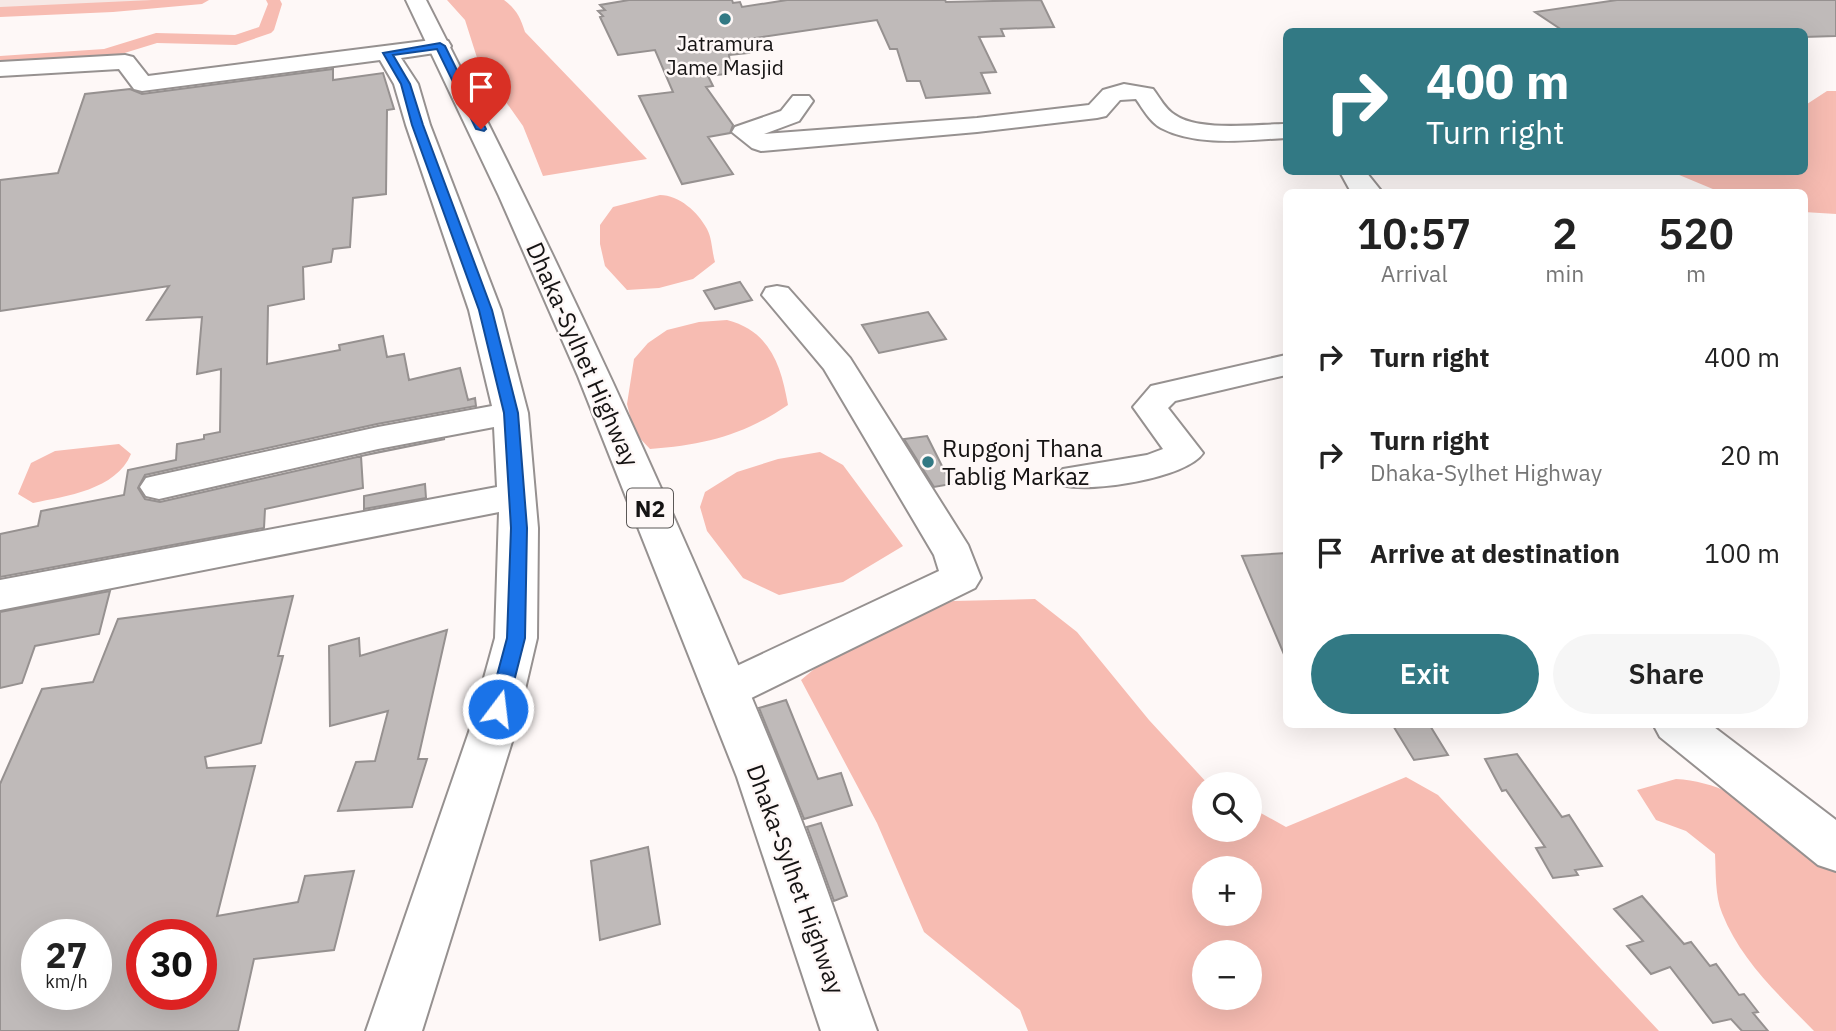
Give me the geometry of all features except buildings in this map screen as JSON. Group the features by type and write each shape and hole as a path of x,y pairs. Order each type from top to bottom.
{"main road":[{"name":"Dhaka-Sylhet Highway","path":"416,0 513,196 595,376 761,777 849,1031"},
{"path":"0,69 125,62 142,83 440,46"},
{"path":"387,53 406,84 418,125 485,310 511,413 517,496 516,638 492,732 394,1031"},
{"path":"802,101 790,116 744,132 761,143 977,125 1097,111 1102,101 1111,94 1131,90 1145,94 1153,108 1168,122 1194,132 1283,131"},
{"path":"725,691 961,578 954,555 838,365 777,295"},
{"path":"1076,477 1154,467 1185,453 1150,407 1163,393 1283,366"},
{"path":"159,487 378,438 511,413"},
{"path":"0,595 517,496"},
{"path":"1681,728 1836,849"}],"shaded area":[{"path":"0,0 160,0 0,9"},
{"path":"447,0 504,0 518,14 525,32 647,159 543,176 523,126 479,64 465,20"},
{"path":"1827,91 1836,91 1836,214 1808,212 1808,189 1713,189 1679,175 1808,175 1808,103"},
{"path":"660,195 681,201 699,217 709,233 715,262 693,279 659,288 627,290 605,266 600,244 600,225 613,207"},
{"path":"727,320 754,332 771,352 782,376 788,405 755,424 722,437 688,445 650,449 634,432 627,404 634,359 648,343 667,330 699,322"},
{"path":"119,444 131,454 114,476 102,483 75,494 33,503 18,494 31,463 55,451"},
{"path":"820,452 843,465 903,546 843,582 779,595 743,578 707,531 700,507 705,492 737,472 778,459"},
{"path":"1035,599 1077,632 1149,720 1197,772 1192,772 1192,842 1262,842 1262,814 1286,827 1406,777 1438,795 1659,1031 1028,1031 1020,1010 924,932 877,823 801,680 856,634 953,601"},
{"path":"1676,779 1698,782 1741,798 1836,861 1836,1031 1814,1031 1750,962 1739,947 1722,913 1717,892 1715,854 1686,831 1656,820 1637,790"}],"waterway":[{"path":"0,12 113,8 202,0"},
{"path":"0,61 105,54 156,38 236,40 266,30 275,4 273,0"}],"place":[{"name":"Jatramura Jame Masjid","path":"725,19"},
{"name":"Rupgonj Thana Tablig Markaz","path":"928,462"}],"route":[{"path":"481,129 440,46 387,53 406,84 418,125 485,310 511,413 519,528 516,638 498,709"}]}
